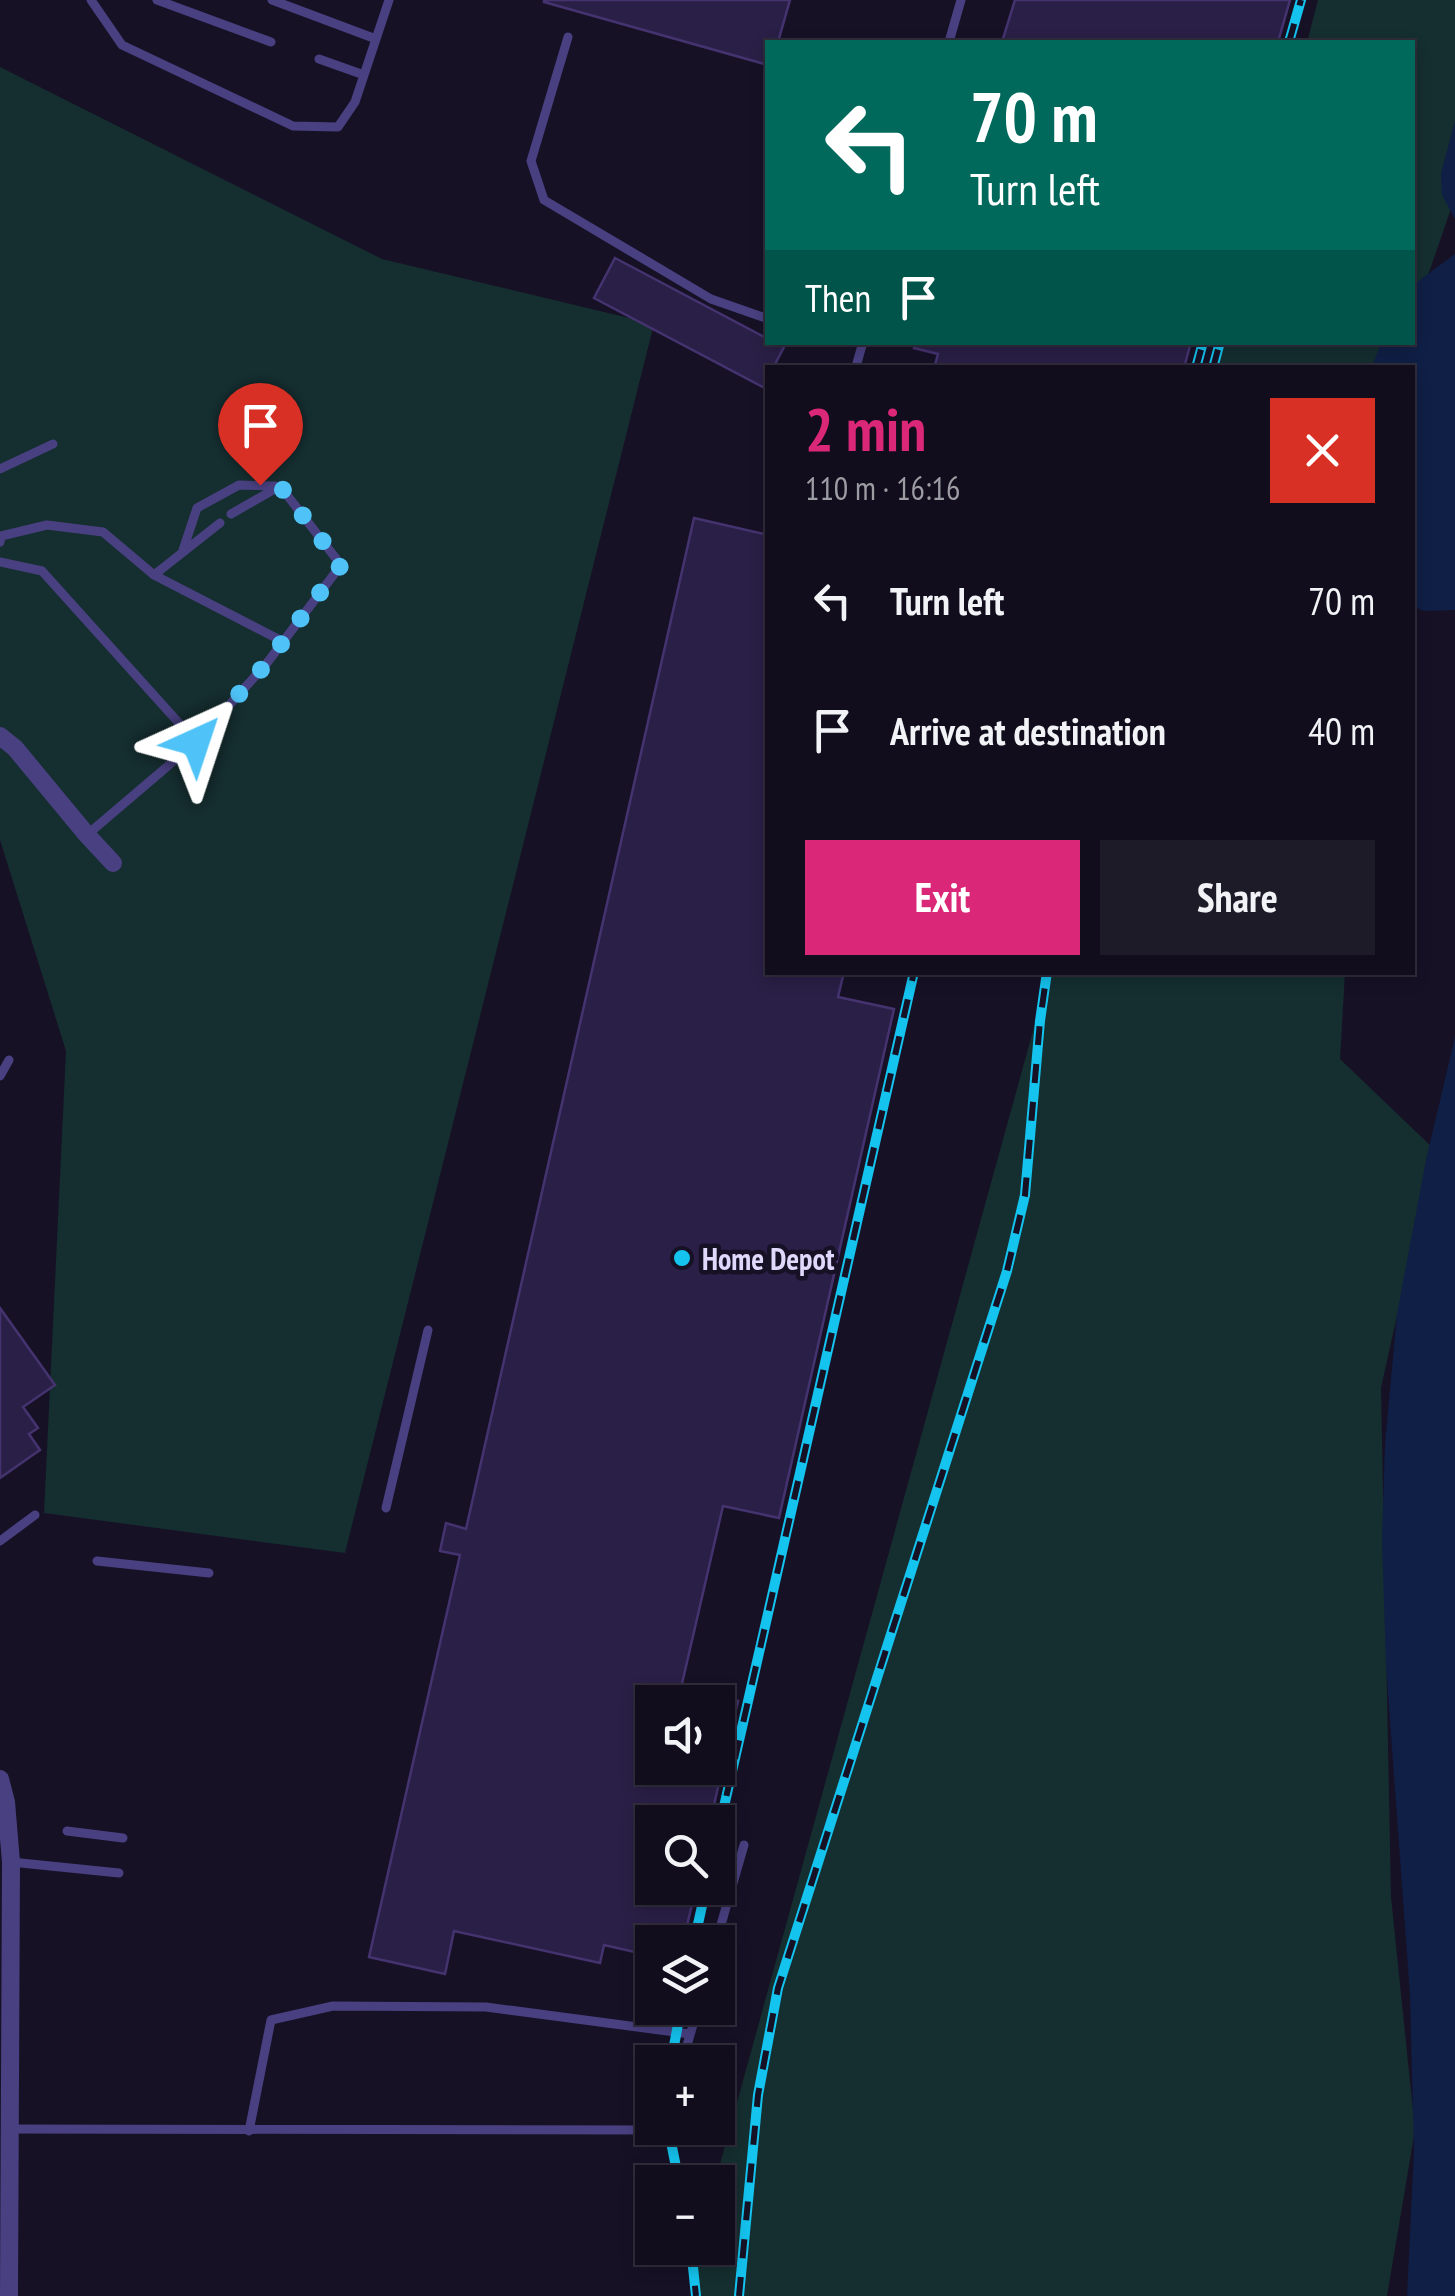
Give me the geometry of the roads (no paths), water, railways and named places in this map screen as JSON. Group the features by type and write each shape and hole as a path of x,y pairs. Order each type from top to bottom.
{"street":[{"path":"0,736 113,862"},
{"path":"0,1779 11,1862 6,1902 5,2101 10,2129 5,2208 9,2296"}],"lane":[{"path":"91,0 122,45 293,126 338,127 355,102 389,0"},
{"path":"157,0 271,42"},
{"path":"272,0 376,39"},
{"path":"950,40 961,0"},
{"path":"568,37 531,161 544,200 712,299 765,318"},
{"path":"319,59 364,74"},
{"path":"857,363 862,345"},
{"path":"0,469 53,444"},
{"path":"182,553 198,508 239,485 280,486"},
{"path":"231,514 280,486"},
{"path":"87,835 196,742 266,664 341,565 280,486"},
{"path":"154,576 220,523"},
{"path":"0,542 1,536 48,525 104,532 154,576 282,641"},
{"path":"0,562 42,572 196,742"},
{"path":"0,1076 8,1060"},
{"path":"386,1508 428,1330"},
{"path":"0,1541 36,1515"},
{"path":"97,1561 209,1573"},
{"path":"67,1832 123,1838"},
{"path":"721,1925 744,1846"},
{"path":"11,1862 119,1873"},
{"path":"250,2131 271,2020 332,2006 486,2007 690,2034"},
{"path":"687,2045 693,2025"},
{"path":"10,2129 635,2130"}],"water":[{"path":"1455,121 1455,219 1442,195 1441,173"},
{"path":"1455,254 1455,610 1424,611 1415,607 1415,365 1373,365 1380,345 1415,345 1415,284"},
{"path":"1455,1037 1455,2296 1407,2296 1414,2151 1410,1995 1386,1665 1382,1539 1385,1444 1397,1314 1426,1160"}],"railway":[{"path":"1290,40 1301,0"},
{"path":"1197,365 1202,345"},
{"path":"1214,365 1219,345"},
{"path":"724,1805 913,975"},
{"path":"739,2296 758,2095 778,1988 1007,1271 1025,1195 1047,975"},
{"path":"698,1925 702,1905"},
{"path":"674,2045 678,2025"},
{"path":"672,2145 676,2165"},
{"path":"693,2265 696,2296"}],"place":[{"name":"Home Depot","path":"682,1258"}]}
